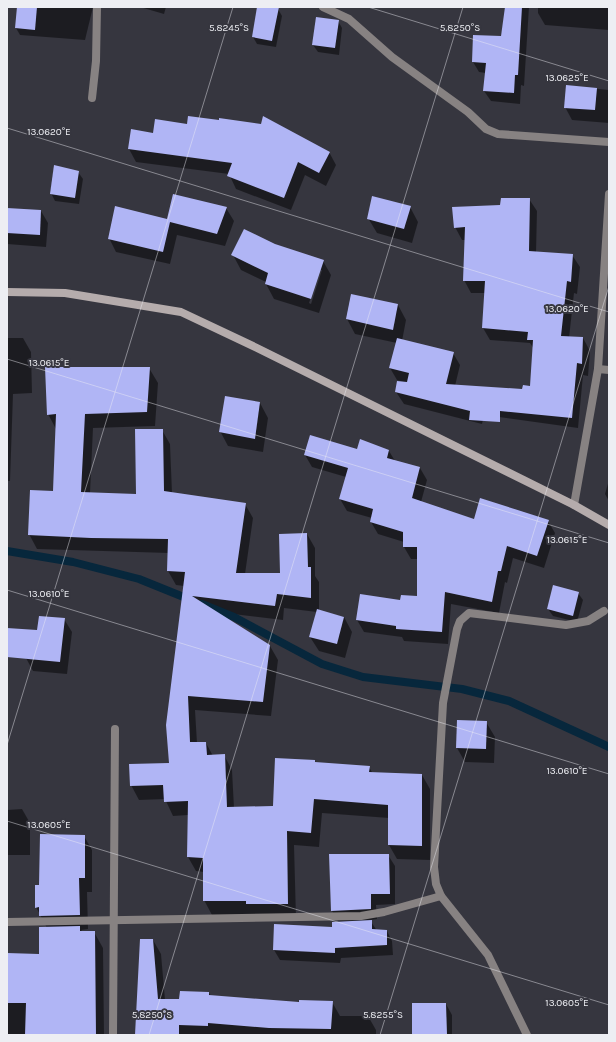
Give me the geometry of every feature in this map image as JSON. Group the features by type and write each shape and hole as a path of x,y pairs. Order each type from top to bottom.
{"main road":[{"path":"7,292 65,293 180,312 257,348 574,505 609,525"}],"street":[{"path":"92,98 96,61 97,7"},
{"path":"323,7 349,19 392,57 468,112 486,129 498,134 609,142"},
{"path":"574,505 598,369 609,194"},
{"path":"598,369 609,370"},
{"path":"527,1035 488,955 441,896 436,884 434,867 443,703 447,676 457,629 460,621 469,613 566,625 588,621 604,611"},
{"path":"113,1035 115,729"},
{"path":"7,922 361,916 384,912 441,896"}],"building":[{"path":"17,7 37,7 35,30 15,28"},
{"path":"257,7 279,7 272,41 252,37"},
{"path":"505,7 522,7 518,75 515,75 514,93 483,91 486,63 472,62 473,35 501,36"},
{"path":"316,17 339,20 335,48 312,45"},
{"path":"566,85 597,88 595,110 564,108"},
{"path":"188,116 219,120 219,118 261,124 263,116 330,152 319,173 298,162 284,198 227,176 232,163 128,149 131,129 153,133 155,119 187,124"},
{"path":"54,165 79,171 75,198 50,194"},
{"path":"173,194 227,207 217,234 170,222 163,252 108,239 115,206 167,219"},
{"path":"372,196 411,206 404,229 367,219"},
{"path":"501,198 530,198 529,251 573,254 571,282 567,281 561,336 583,337 582,364 577,363 572,418 500,411 500,422 469,420 470,411 395,392 397,381 407,382 409,373 389,368 397,338 454,352 446,384 522,389 523,385 530,386 533,340 527,340 528,332 482,328 485,281 463,281 465,227 454,228 452,207 500,205"},
{"path":"7,208 41,210 40,235 7,233"},
{"path":"244,229 275,244 324,260 311,299 265,284 268,273 231,255"},
{"path":"351,294 398,304 393,330 346,319"},
{"path":"45,367 150,367 147,412 85,414 81,492 136,494 135,429 163,429 164,491 246,503 236,573 280,573 279,534 307,533 308,567 311,567 311,598 277,594 275,606 192,596 270,645 263,702 188,696 190,742 206,742 207,755 225,754 227,807 273,806 275,758 315,760 315,762 370,766 369,772 422,774 422,846 388,845 388,805 314,799 311,833 287,831 288,904 246,904 246,901 203,901 203,858 187,857 188,801 164,802 163,785 130,786 129,764 169,763 166,725 185,572 167,571 168,539 28,535 30,490 53,491 56,414 47,415"},
{"path":"225,396 260,402 255,439 219,432"},
{"path":"310,435 357,449 360,439 389,450 387,458 420,467 412,498 474,519 480,498 549,520 537,556 507,546 501,571 498,571 492,602 445,592 442,632 396,629 396,626 356,620 360,594 400,600 401,595 417,596 417,547 403,547 403,532 370,522 373,509 339,499 348,468 304,455"},
{"path":"553,585 579,592 573,616 547,609"},
{"path":"317,609 344,617 337,644 309,637"},
{"path":"39,616 65,618 60,662 7,657 7,628 37,630"},
{"path":"457,720 487,721 486,749 456,748"},
{"path":"40,834 85,835 85,878 79,878 80,915 39,916 39,907 35,908 35,885 39,885"},
{"path":"329,854 389,854 390,894 371,894 371,909 331,911"},
{"path":"372,920 372,929 387,930 387,945 335,948 335,953 273,950 274,924 332,927 332,922"},
{"path":"80,926 80,931 95,931 96,1035 25,1035 26,1003 7,1003 7,953 39,954 39,927"},
{"path":"140,939 153,939 158,999 179,999 180,991 209,992 209,995 299,1002 299,1000 333,1001 331,1029 269,1028 208,1023 208,1026 179,1025 179,1035 135,1035"},
{"path":"412,1003 446,1003 447,1035 412,1035"}],"waterway":[{"path":"7,551 73,562 139,579 191,600"},
{"path":"202,604 234,617 322,664 363,677 462,689 509,701 609,747"}]}
